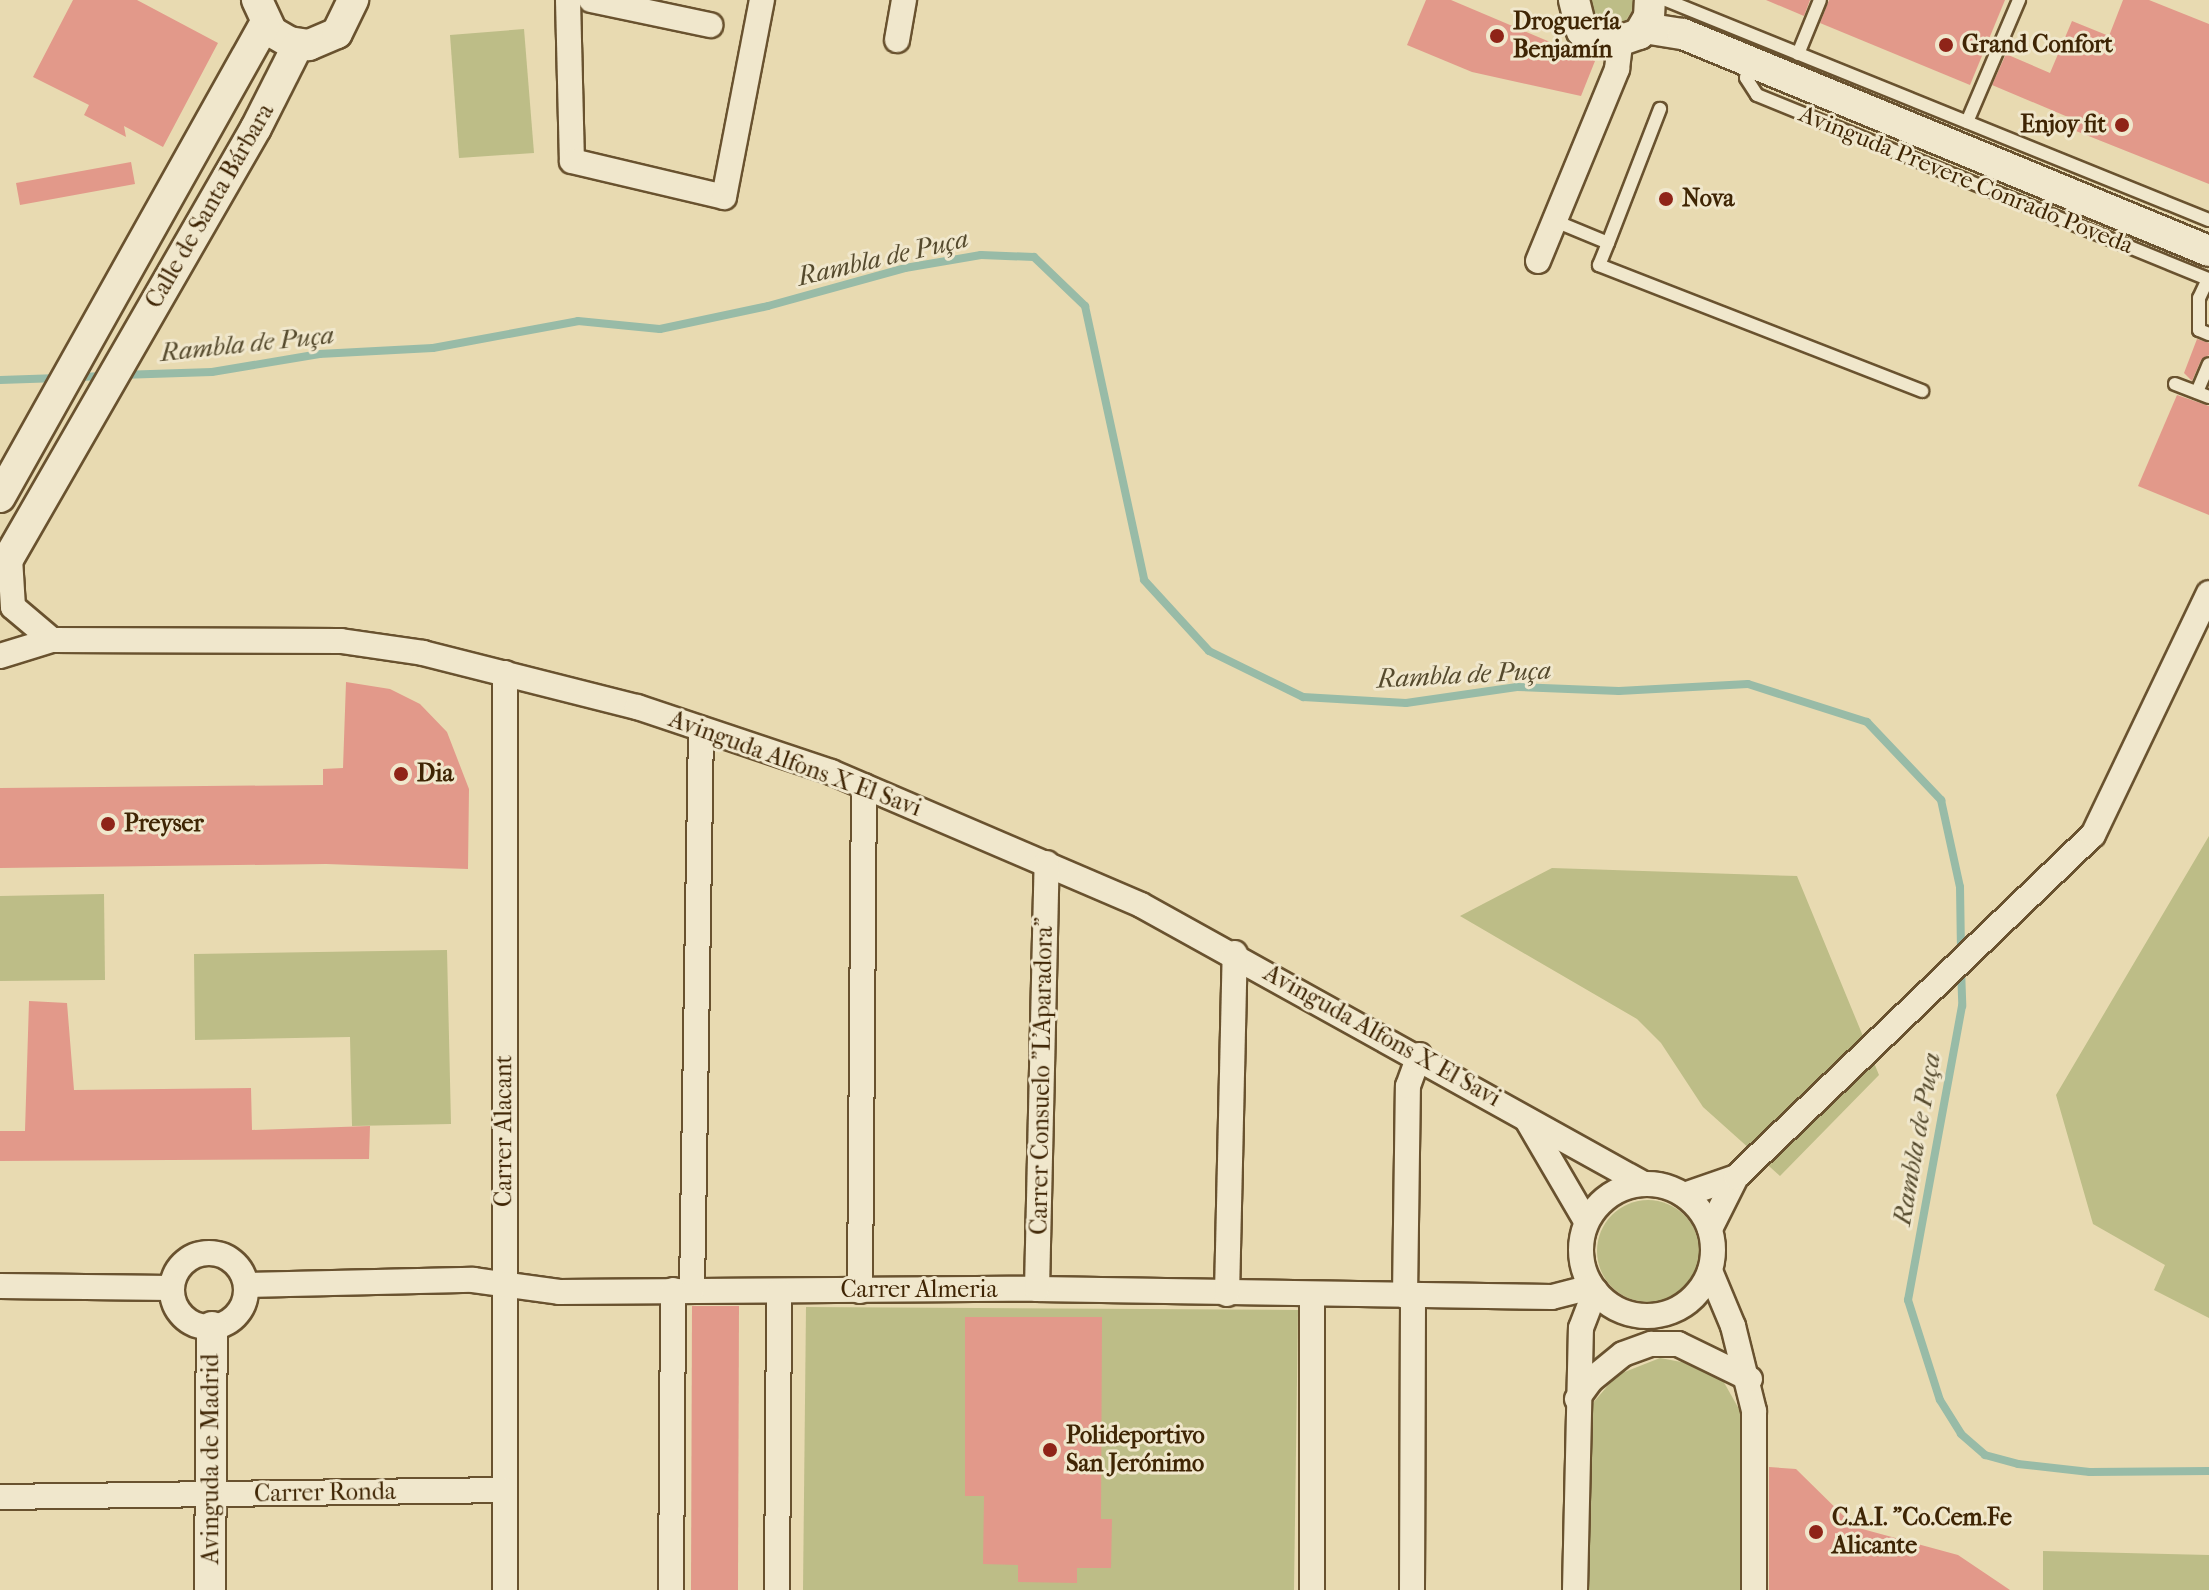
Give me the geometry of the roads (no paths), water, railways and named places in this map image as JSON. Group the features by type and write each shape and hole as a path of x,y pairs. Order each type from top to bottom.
{"street":[{"path":"259,6 298,45 319,43 337,33 353,0"},
{"path":"568,0 572,161 724,197 762,0"},
{"path":"591,0 710,25"},
{"path":"897,40 904,0"},
{"path":"1547,0 1576,11 1590,38 1646,15"},
{"name":"Calle de Santa Bárbara","path":"0,497 85,343 259,6"},
{"path":"1538,261 1617,69 1646,15"},
{"name":"Avinguda Prevere Conrado Poveda","path":"1646,15 2209,270"},
{"name":"Calle de Santa Bárbara","path":"5,566 298,45"},
{"path":"5,566 13,607 52,640"},
{"path":"1754,1590 1754,1411 1750,1379 1710,1271 1710,1229 1736,1177 2093,835 2209,593"},
{"name":"Avinguda Alfons X El Savi","path":"0,656 52,640 341,641 505,673 701,730 864,786 1047,863 1235,953 1642,1183"},
{"name":"Carrer Alacant","path":"505,673 505,1590"},
{"path":"671,1590 701,730"},
{"path":"860,1291 864,786"},
{"name":"Carrer Consuelo \"L'Aparadora\"","path":"1037,1289 1047,863"},
{"path":"1227,1294 1235,953"},
{"path":"1412,1590 1408,1086 1419,1055"},
{"name":"Avinguda Alfons X El Savi","path":"1523,1114 1586,1221"},
{"path":"1710,1271 1686,1303 1658,1315 1628,1314 1593,1289 1582,1266 1586,1221 1609,1195 1642,1183 1684,1195 1736,1177"},
{"path":"1684,1195 1710,1229"},
{"path":"199,1253 230,1259 246,1285 238,1313 212,1327 200,1326 179,1312 171,1288 185,1261 199,1253"},
{"name":"Carrer Almeria","path":"246,1285 503,1281 559,1292 1037,1289 1552,1297 1593,1289"},
{"path":"0,1286 171,1288"},
{"path":"1575,1590 1581,1328 1593,1289"},
{"path":"777,1590 779,1291"},
{"path":"1312,1295 1312,1590"},
{"path":"1552,1297 1581,1328"},
{"name":"Avinguda de Madrid","path":"210,1590 212,1327"},
{"path":"1577,1399 1612,1363 1651,1344 1678,1344 1750,1379"},
{"name":"Carrer Ronda","path":"0,1497 505,1490"}],"lane":[{"path":"1798,54 1820,0"},
{"path":"1967,122 2019,0"},
{"path":"1646,15 1798,54 2209,220"},
{"path":"1660,109 1599,265 1922,391"},
{"path":"1555,221 1608,243"},
{"path":"2204,332 2199,298 2209,270"},
{"path":"2175,384 2203,395 2209,364"}],"waterway":[{"name":"Rambla de Puça","path":"120,375 212,372 319,354 433,348 578,321 660,329 768,306 905,268 981,255 1034,257 1085,306 1144,580 1209,651 1303,697 1406,703 1517,687 1619,691 1748,684 1867,722 1941,800 1960,887 1961,954"},
{"name":"Rambla de Puça","path":"77,377 107,376"},
{"name":"Rambla de Puça","path":"0,380 59,378"},
{"name":"Rambla de Puça","path":"1961,968 1962,1006 1908,1300 1940,1400 1961,1434 1985,1455 2018,1464 2090,1472 2209,1471"}],"place":[{"name":"Droguería Benjamín","path":"1497,36"},
{"name":"Grand Confort","path":"1946,45"},
{"name":"Enjoy fit","path":"2122,125"},
{"name":"Nova","path":"1666,199"},
{"name":"Dia","path":"401,774"},
{"name":"Preyser","path":"108,824"},
{"name":"Polideportivo San Jerónimo","path":"1050,1450"},
{"name":"C.A.I. \"Co.Cem.Fe Alicante","path":"1816,1532"}]}
